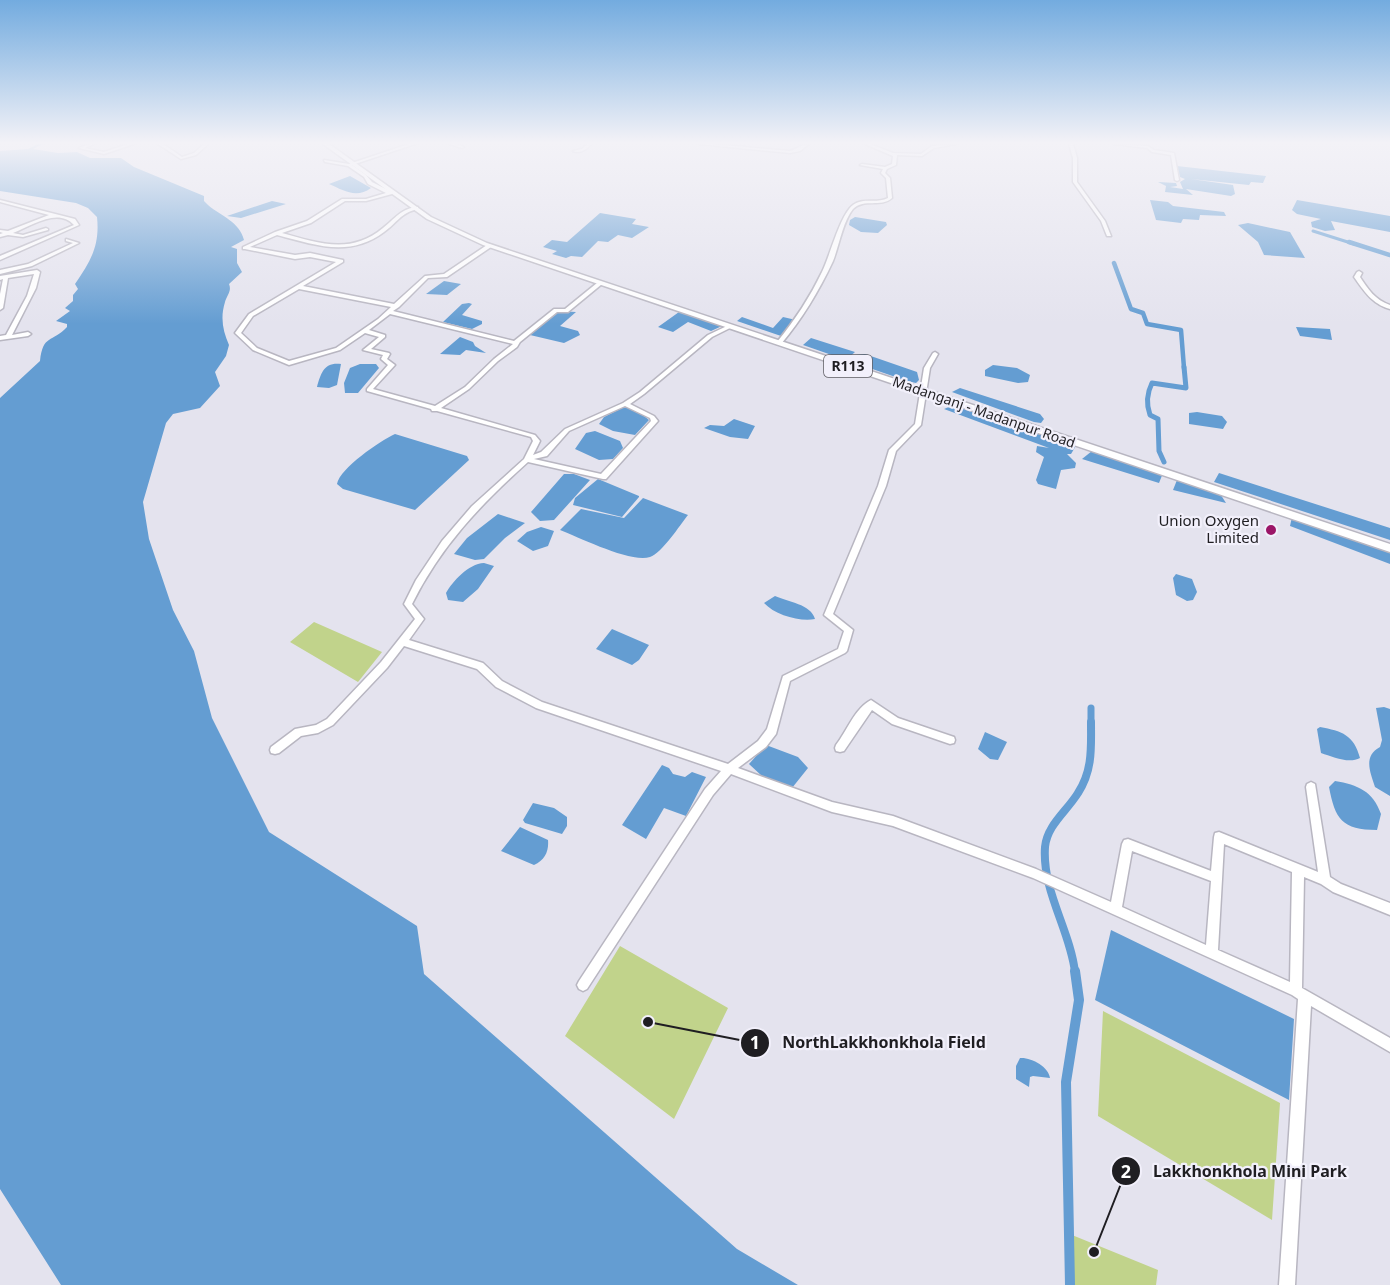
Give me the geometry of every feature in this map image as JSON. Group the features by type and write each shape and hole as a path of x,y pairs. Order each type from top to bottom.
{"main road":[{"name":"Madanganj - Madanpur Road","path":"411,204 442,225 489,246 1390,548"}],"street":[{"path":"0,258 77,225 75,221 11,204"},
{"path":"338,204 309,222 277,233 245,248 295,257 310,255 341,261 246,320 238,333 240,338 255,349 289,363 341,348 390,312 427,277 445,276 489,246"},
{"path":"779,343 807,305 832,257 850,210 858,204"},
{"path":"1091,204 1097,215 1106,223 1109,235"},
{"path":"277,233 316,244 347,248 383,231 399,213 416,207"},
{"path":"0,236 53,215"},
{"path":"0,231 26,236 46,229"},
{"path":"0,272 30,264 77,243 69,240"},
{"path":"0,308 3,278 37,272 30,297 19,310 8,337"},
{"path":"1359,273 1357,277 1371,297 1382,305 1390,307"},
{"path":"434,410 467,388 556,310 567,310 599,284"},
{"path":"0,286 0,293"},
{"path":"298,287 397,306"},
{"path":"390,312 517,343"},
{"path":"527,460 544,454 567,430 625,404 652,386 710,336 729,327"},
{"path":"275,750 303,730 318,729 330,722 404,642 420,619 408,604 444,540 527,460 537,441 533,436 369,390 392,365 384,358 387,354 366,350 383,336 364,331"},
{"path":"0,338 28,334"},
{"path":"583,985 696,810 728,770 762,744 772,731 786,679 842,651 849,630 828,615 882,486 893,450 918,425 924,397 921,391 927,368 934,354"},
{"path":"527,460 603,477 655,421 652,417 625,404"},
{"path":"404,642 480,666 499,684 539,705 832,807 893,821 1036,874 1212,951 1300,993 1390,1045"},
{"path":"840,748 871,704 895,721 950,740"},
{"path":"1311,787 1325,880"},
{"path":"1212,951 1219,837 1390,909"},
{"path":"1116,909 1128,844 1216,878"},
{"path":"1287,1285 1300,993 1298,869"}],"green space":[{"path":"314,622 382,652 358,682 290,642"},
{"path":"620,946 728,1008 674,1119 565,1036"},
{"path":"1103,1011 1280,1103 1272,1220 1098,1116"},
{"path":"1072,1235 1158,1270 1156,1285 1073,1285"}],"water":[{"path":"78,204 207,204 238,228 244,240 231,247 237,249 237,263 242,272 229,284 230,291 223,308 223,324 229,345 226,356 215,372 220,386 200,408 173,414 166,423 143,502 149,539 173,610 194,651 212,718 269,832 417,926 424,974 737,1249 798,1285 61,1285 0,1189 0,398 40,361 41,352 46,343 67,327 67,324 56,321 70,311 65,308 73,301 73,295 78,289 75,284 86,268 96,244 97,217 88,208"},
{"path":"263,204 286,204 241,218 227,216"},
{"path":"1151,204 1170,204 1224,212 1226,216 1200,215 1199,220 1183,219 1181,223 1156,220"},
{"path":"1295,204 1320,204 1390,216 1390,232 1331,221 1335,230 1325,231 1312,227 1311,222 1321,219 1297,214 1292,210"},
{"path":"600,213 636,219 632,224 649,227 632,238 618,235 608,242 598,241 582,257 566,258 552,254 557,251 543,247 552,240 567,242"},
{"path":"855,217 886,222 887,225 878,233 861,232 849,225 850,220"},
{"path":"1248,223 1290,232 1305,258 1264,255 1258,242 1238,225"},
{"path":"444,281 461,284 447,295 426,294"},
{"path":"462,304 472,304 462,315 482,321 482,324 472,329 443,322"},
{"path":"558,311 576,312 560,326 578,331 580,335 564,343 530,335"},
{"path":"679,312 722,326 711,331 688,322 673,332 658,327"},
{"path":"742,317 773,328 783,317 796,320 781,336 737,321"},
{"path":"1296,327 1330,329 1332,340 1300,336"},
{"path":"460,337 473,342 486,353 466,350 460,355 440,354"},
{"path":"811,338 855,352 846,360 803,345"},
{"path":"865,354 917,372 919,380 916,383 907,381 855,363 856,355"},
{"path":"341,364 337,385 329,388 317,387 327,367"},
{"path":"360,364 376,364 379,368 358,393 345,393 344,383 350,368"},
{"path":"993,365 1017,368 1030,375 1028,382 1018,383 985,376 985,370"},
{"path":"960,388 1040,414 1044,419 1041,423 1034,422 952,392"},
{"path":"956,404 1077,444 1071,454 1067,454 1076,463 1075,468 1061,470 1056,489 1038,484 1036,480 1044,457 1036,452 1037,446 1049,448 944,409"},
{"path":"624,407 638,411 649,420 635,435 613,431 599,424 604,417"},
{"path":"1189,413 1222,416 1227,422 1223,429 1189,424"},
{"path":"734,419 755,426 748,439 730,437 704,428 710,425 724,426"},
{"path":"595,431 620,441 623,448 613,459 599,460 575,449 586,433"},
{"path":"395,434 467,456 469,460 415,510 343,489 337,484 345,470 353,463"},
{"path":"1092,451 1163,473 1159,483 1082,459"},
{"path":"1219,473 1390,528 1390,540 1214,482"},
{"path":"564,474 574,474 590,480 554,520 540,521 531,512"},
{"path":"598,479 639,496 622,517 573,505 575,498"},
{"path":"1177,480 1219,492 1226,503 1173,490"},
{"path":"643,498 688,515 665,545 650,557 641,558 618,553 560,530 581,509 624,518"},
{"path":"498,514 525,523 505,538 484,559 475,560 454,554 467,538"},
{"path":"1292,517 1390,553 1390,564 1290,526"},
{"path":"541,527 554,531 548,546 533,551 517,541 527,532"},
{"path":"484,563 494,566 478,589 463,602 448,600 446,593 457,578 472,566"},
{"path":"1176,574 1192,579 1197,592 1193,600 1187,601 1176,595 1173,578"},
{"path":"775,596 804,607 813,614 815,619 795,618 774,611 764,603"},
{"path":"612,629 649,645 639,660 632,665 596,649"},
{"path":"1376,708 1390,709 1390,796 1375,787 1369,765 1371,755 1380,747 1382,740"},
{"path":"1320,727 1346,735 1351,739 1360,758 1346,760 1321,753 1317,729"},
{"path":"985,732 1007,742 998,760 990,759 978,749"},
{"path":"766,745 798,757 808,768 792,788 763,777 749,764"},
{"path":"662,765 669,768 673,774 685,777 692,772 706,777 686,816 664,808 646,839 622,825"},
{"path":"1335,781 1358,787 1374,800 1381,814 1377,830 1356,828 1342,820 1334,807 1329,787"},
{"path":"533,803 554,808 567,817 567,826 562,834 525,823 523,820"},
{"path":"520,827 548,840 546,855 534,865 501,851"},
{"path":"1111,930 1294,1019 1289,1100 1095,1000"},
{"path":"1020,1058 1039,1064 1050,1078 1030,1077 1029,1087 1016,1079 1016,1066"}],"waterway":[{"path":"1313,231 1354,244"},
{"path":"1349,242 1390,255"},
{"path":"1114,263 1131,309 1143,313 1147,324 1181,330 1184,368"},
{"path":"1164,462 1159,451 1158,419 1150,415 1148,395 1152,383 1186,388 1184,367"},
{"path":"1075,972 1068,941 1048,879 1045,847 1049,832 1074,800 1089,767 1091,708"},
{"path":"1070,1285 1066,1082 1079,1000 1075,971"}],"place":[{"name":"Union Oxygen Limited","path":"1271,530"},
{"name":"NorthLakkhonkhola Field","path":"648,1022"},
{"name":"Lakkhonkhola Mini Park","path":"1094,1252"}]}
